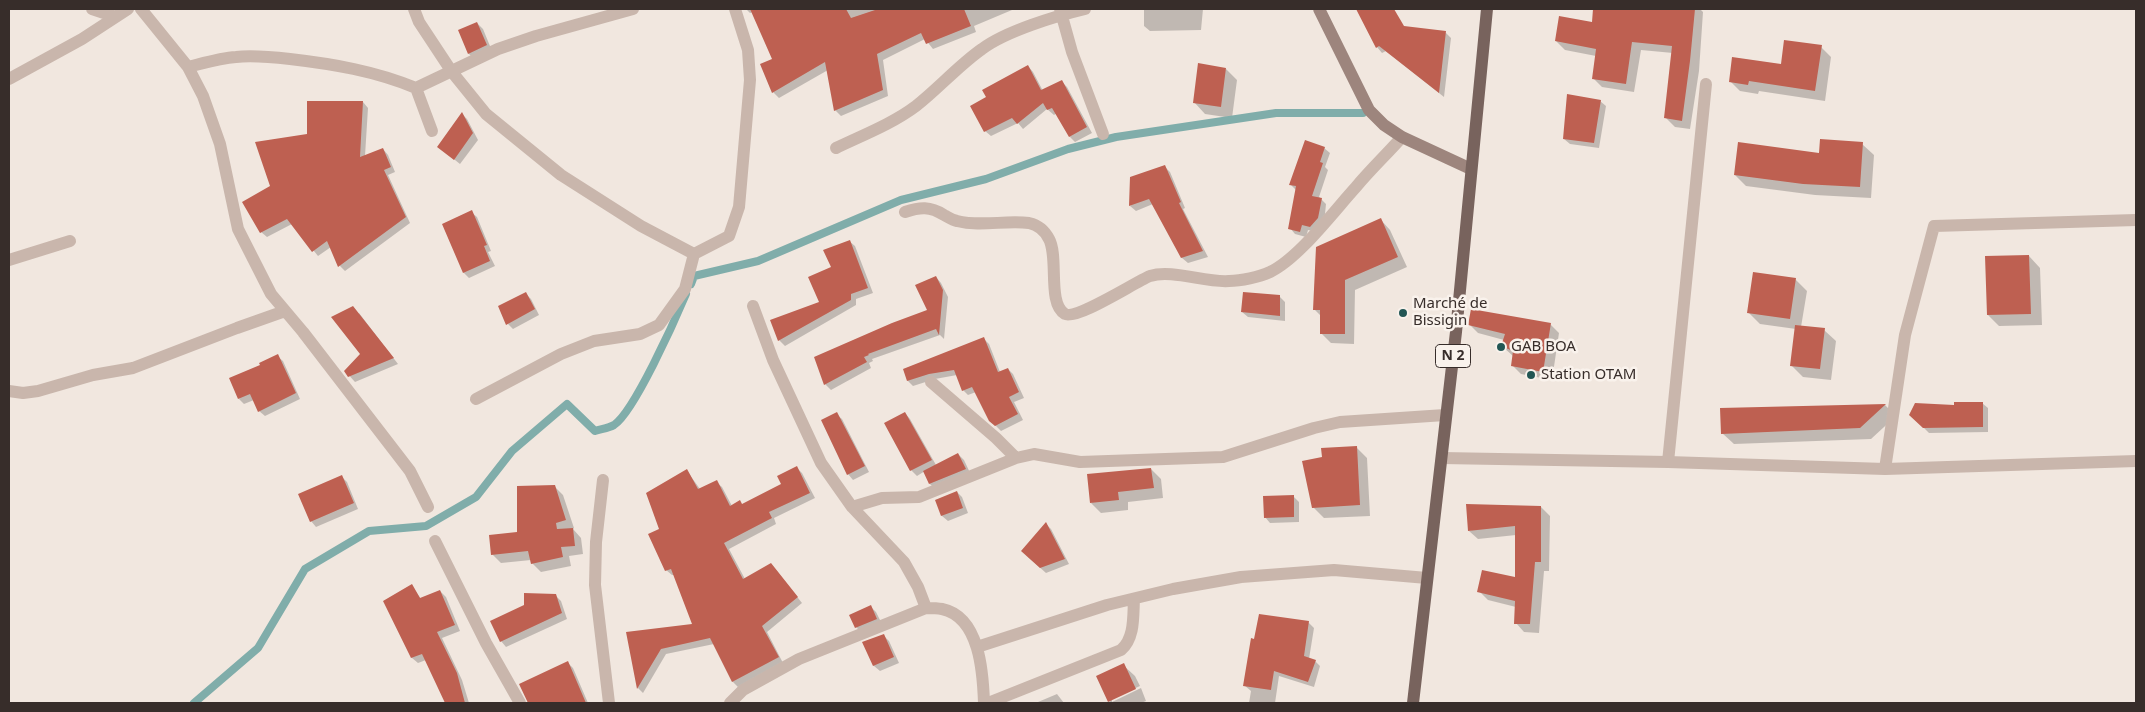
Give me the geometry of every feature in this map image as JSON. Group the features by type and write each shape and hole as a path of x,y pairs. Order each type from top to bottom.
{"main road":[{"name":"N 2","path":"1413,703 1456,332 1487,9"}],"street":[{"path":"92,9 116,18"},
{"path":"9,79 82,39 128,9"},
{"path":"142,9 188,67 204,96 220,144 238,229 271,294 410,471 428,507"},
{"path":"414,9 419,22 452,72 486,114 561,175 641,226 694,254"},
{"path":"188,67 237,56 263,56 368,72 416,88 498,49 633,9"},
{"path":"476,399 561,354 594,341 640,334 659,325 685,289 694,254 729,236 739,208 750,80 748,50 735,9"},
{"path":"836,148 891,123 914,107 983,48 1060,12 1085,9"},
{"path":"1319,9 1370,110 1384,125 1402,137 1471,170"},
{"path":"1060,12 1072,52 1103,134"},
{"path":"1668,462 1706,84"},
{"path":"416,88 432,131"},
{"path":"905,212 920,207 936,210 955,221 971,224 1030,224 1042,228 1050,240 1055,268 1055,299 1060,309 1066,314 1073,315 1103,302 1130,285 1153,275 1172,275 1230,282 1270,272 1314,235 1402,137"},
{"path":"1885,470 1906,335 1934,226 2136,220"},
{"path":"9,260 70,241"},
{"path":"753,306 773,360 804,431 821,463 852,507 904,562 918,587 926,608"},
{"path":"9,391 22,393 38,391 92,375 133,368 285,311"},
{"path":"931,382 996,438 1016,458"},
{"path":"852,507 882,498 919,497 1016,458 1034,454 1080,462 1223,457 1314,428 1340,422 1445,415"},
{"path":"1442,458 1668,462 1885,470 2136,461"},
{"path":"604,480 596,542 596,584 609,703"},
{"path":"435,541 486,643 520,703"},
{"path":"978,647 1064,618 1134,599 1173,589 1241,577 1334,570 1427,578"},
{"path":"730,703 742,690 799,659 926,608 943,609 959,617 972,634 978,647 986,703 1121,650 1127,644 1130,636 1134,599"}],"building":[{"path":"750,9 846,9 851,18 878,9 964,9 971,26 926,44 921,33 877,54 883,90 834,111 825,62 772,93 760,64 772,59"},
{"path":"1356,9 1394,9 1404,26 1446,31 1439,93 1379,46 1376,48"},
{"path":"1593,9 1695,9 1682,121 1664,118 1672,46 1632,42 1626,84 1592,79 1596,49 1555,41 1559,16 1592,22"},
{"path":"477,22 487,45 468,54 458,30"},
{"path":"1784,40 1822,45 1815,91 1749,81 1748,85 1729,82 1732,57 1781,64"},
{"path":"1198,63 1226,68 1221,107 1193,103"},
{"path":"1028,65 1041,90 1062,80 1087,127 1069,137 1052,108 1047,110 1043,103 1017,124 1012,118 984,132 970,106 986,97 982,90"},
{"path":"1567,94 1601,100 1594,143 1563,139"},
{"path":"307,101 363,101 360,157 383,148 391,167 384,170 406,217 338,267 327,241 312,252 287,219 260,233 242,202 270,186 255,142 307,134"},
{"path":"462,112 473,133 454,160 437,147"},
{"path":"1820,139 1863,142 1860,187 1803,184 1734,175 1738,142 1819,153"},
{"path":"1305,140 1325,147 1320,162 1323,163 1312,196 1322,198 1318,218 1310,227 1302,225 1300,232 1288,229 1296,186 1289,185"},
{"path":"1165,165 1181,202 1179,203 1203,251 1181,258 1149,199 1129,206 1130,177"},
{"path":"472,210 487,245 484,246 490,261 463,273 442,224"},
{"path":"1381,218 1398,257 1345,280 1345,334 1320,334 1320,310 1313,310 1316,247"},
{"path":"850,240 868,288 851,294 851,300 778,341 770,320 819,302 808,277 831,267 823,250"},
{"path":"2029,255 2031,314 1987,315 1985,256"},
{"path":"1753,272 1796,278 1790,319 1747,313"},
{"path":"936,276 943,290 939,335 936,329 868,354 864,357 867,362 824,385 814,357 927,310 915,285"},
{"path":"526,292 535,309 506,325 498,306"},
{"path":"1243,292 1280,295 1280,316 1241,312"},
{"path":"353,306 394,358 348,377 344,371 360,354 331,317"},
{"path":"1471,309 1551,323 1543,372 1511,366 1513,351 1501,346 1505,334 1468,325"},
{"path":"1795,325 1825,328 1820,369 1790,366"},
{"path":"984,337 998,372 1008,368 1019,392 1009,397 1018,414 995,426 989,421 972,387 962,391 954,370 929,374 907,381 903,369"},
{"path":"278,354 296,393 258,412 250,394 238,399 229,378 260,365 259,363"},
{"path":"1954,402 1983,402 1983,427 1923,428 1909,415 1915,403 1954,405"},
{"path":"1886,404 1860,428 1721,434 1720,408"},
{"path":"837,412 865,466 847,475 821,420"},
{"path":"905,412 932,460 910,471 884,423"},
{"path":"1357,446 1360,505 1312,508 1302,461 1322,457 1321,448"},
{"path":"958,453 966,469 929,484 923,471"},
{"path":"797,466 810,493 769,512 772,518 724,543 743,579 771,563 798,597 762,626 779,657 732,682 710,638 661,649 637,689 626,632 692,624 671,569 665,571 648,534 659,529 646,493 687,469 698,489 717,480 730,506 740,500 742,504 781,484 777,476"},
{"path":"1151,468 1154,488 1118,492 1119,500 1090,503 1087,474"},
{"path":"342,475 354,503 310,522 298,494"},
{"path":"555,485 566,520 556,523 557,529 573,528 575,546 561,547 563,557 531,564 528,551 491,555 489,535 517,532 517,486"},
{"path":"957,491 963,508 941,516 935,500"},
{"path":"1294,495 1294,517 1264,518 1263,496"},
{"path":"1466,504 1541,506 1541,562 1535,562 1530,624 1514,624 1515,601 1477,592 1482,570 1515,577 1515,526 1468,531"},
{"path":"1046,522 1065,559 1040,568 1021,551"},
{"path":"412,584 420,598 440,590 455,625 437,632 457,673 465,703 445,703 422,654 411,658 383,601"},
{"path":"524,593 556,594 562,613 500,642 490,621 524,605"},
{"path":"871,605 877,619 855,628 849,615"},
{"path":"1259,614 1309,621 1304,656 1316,660 1308,682 1274,671 1271,690 1243,686 1251,638 1254,639"},
{"path":"884,634 894,657 873,666 862,642"},
{"path":"568,661 586,703 528,703 519,684"},
{"path":"1124,663 1136,689 1108,702 1096,676"}],"waterway":[{"path":"691,284 694,276 758,261 901,200 986,179 1068,149 1116,137 1276,113 1363,113"},
{"path":"194,703 258,648 305,569 369,531 426,526 476,497 512,451 567,404 595,431 614,425 622,417 643,385 686,294"}],"place":[{"name":"Marché de Bissigin","path":"1403,313"},
{"name":"GAB BOA","path":"1501,347"},
{"name":"Station OTAM","path":"1531,375"}]}
